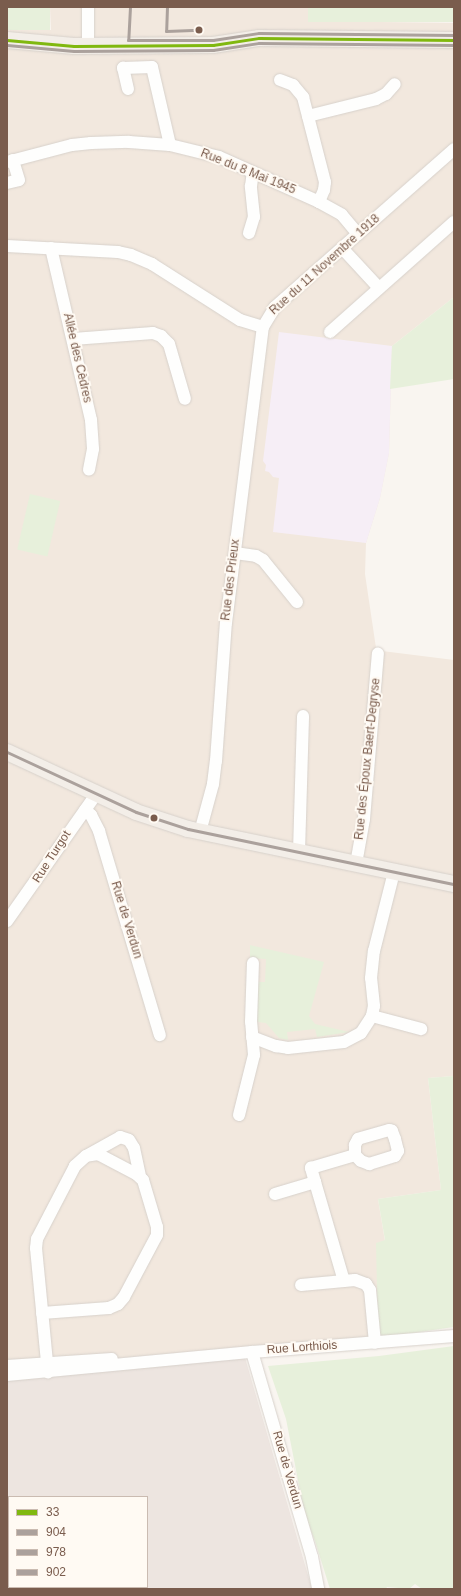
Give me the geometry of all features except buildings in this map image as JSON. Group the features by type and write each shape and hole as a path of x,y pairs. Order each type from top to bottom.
{"main road":[{"path":"7,40 213,45 259,38 454,41"},
{"path":"7,752 136,812 200,832 454,884"}],"street":[{"path":"88,7 88,41"},
{"path":"128,90 123,68 152,67 170,145"},
{"path":"280,80 298,89 303,97 325,182 324,190 319,202"},
{"path":"308,116 376,99 386,94 396,84"},
{"name":"Rue du 8 Mai 1945","path":"10,161 72,145 91,143 129,142 170,145 219,158 319,202 342,215 358,234"},
{"name":"Rue du 11 Novembre 1918","path":"7,246 118,252 142,259 240,320 263,327 275,307 454,148"},
{"path":"7,183 19,180 10,161"},
{"path":"249,233 254,217 251,186 252,172"},
{"path":"330,332 454,222"},
{"name":"Allée des Cèdres","path":"51,248 91,420 92,449 89,470"},
{"path":"342,248 379,288"},
{"name":"Rue des Prieux","path":"200,832 211,791 216,761 223,650 263,327"},
{"path":"73,339 152,333 161,336 169,344 186,399"},
{"path":"235,553 256,556 263,560 297,602"},
{"name":"Rue des Époux Baert-Degryse","path":"356,864 364,819 378,654"},
{"path":"299,852 303,716"},
{"name":"Rue Turgot","path":"7,922 97,793"},
{"name":"Rue de Verdun","path":"85,810 91,815 99,831 160,1035"},
{"path":"252,1037 283,1048 344,1042 361,1033 372,1016 374,1006 372,978 374,951 394,872"},
{"path":"239,1115 254,1056 252,1037 253,963"},
{"path":"372,1016 421,1029"},
{"path":"42,1313 110,1308 122,1301 157,1236 144,1183 140,1177 134,1148 129,1140 120,1137 86,1156 75,1166 37,1239 36,1248 42,1313 47,1367"},
{"path":"86,1156 95,1154 102,1156 140,1177"},
{"path":"343,1277 311,1168 355,1155"},
{"path":"275,1194 315,1182"},
{"path":"301,1285 343,1277 359,1281 369,1287 375,1343"},
{"name":"Rue Lorthiois","path":"7,1375 47,1367 107,1359 151,1361 454,1336"},
{"name":"Rue de Verdun","path":"252,1352 312,1557 318,1589"},
{"name":"Rue Lorthiois","path":"7,1366 47,1367"}],"shaded area":[{"path":"50,7 308,7 308,21 454,23 454,297 392,346 389,453 380,498 366,543 365,574 376,648 382,651 454,660 454,1076 428,1078 441,1190 378,1199 385,1241 378,1338 242,1347 7,1368 7,30 51,30"},
{"path":"279,332 392,346 389,453 380,498 366,543 273,532 279,478 273,477 269,472 265,471 266,465 263,461"},
{"path":"242,1347 312,1589 7,1589 7,1368"}],"green space":[{"path":"7,7 50,7 50,30 7,30"},
{"path":"308,7 454,7 454,22 308,22"},
{"path":"454,297 454,379 390,389 392,346"},
{"path":"30,494 60,501 47,557 17,550"},
{"path":"250,945 324,962 309,1016 315,1024 349,1032 317,1037 315,1029 287,1032 288,1040 279,1038 266,1023 258,1022 255,1016 256,982 265,982 266,959 250,958"},
{"path":"454,1076 454,1327 378,1338 376,1243 385,1240 378,1199 441,1190 428,1078"},
{"path":"454,1346 454,1589 422,1589 415,1584 409,1589 387,1587 386,1589 330,1589 315,1541 305,1516 286,1419 268,1366 379,1356"}],"transit line":[{"name":"902","path":"130,7 128,40 213,40 259,33 454,35"},
{"name":"902","path":"167,7 166,31 199,30"},
{"name":"33","path":"7,40 74,46 213,45 259,38 454,40"},
{"name":"978","path":"7,45 74,51 213,50 259,43 454,45"},
{"name":"904","path":"7,752 136,812 188,829 454,884"}]}
